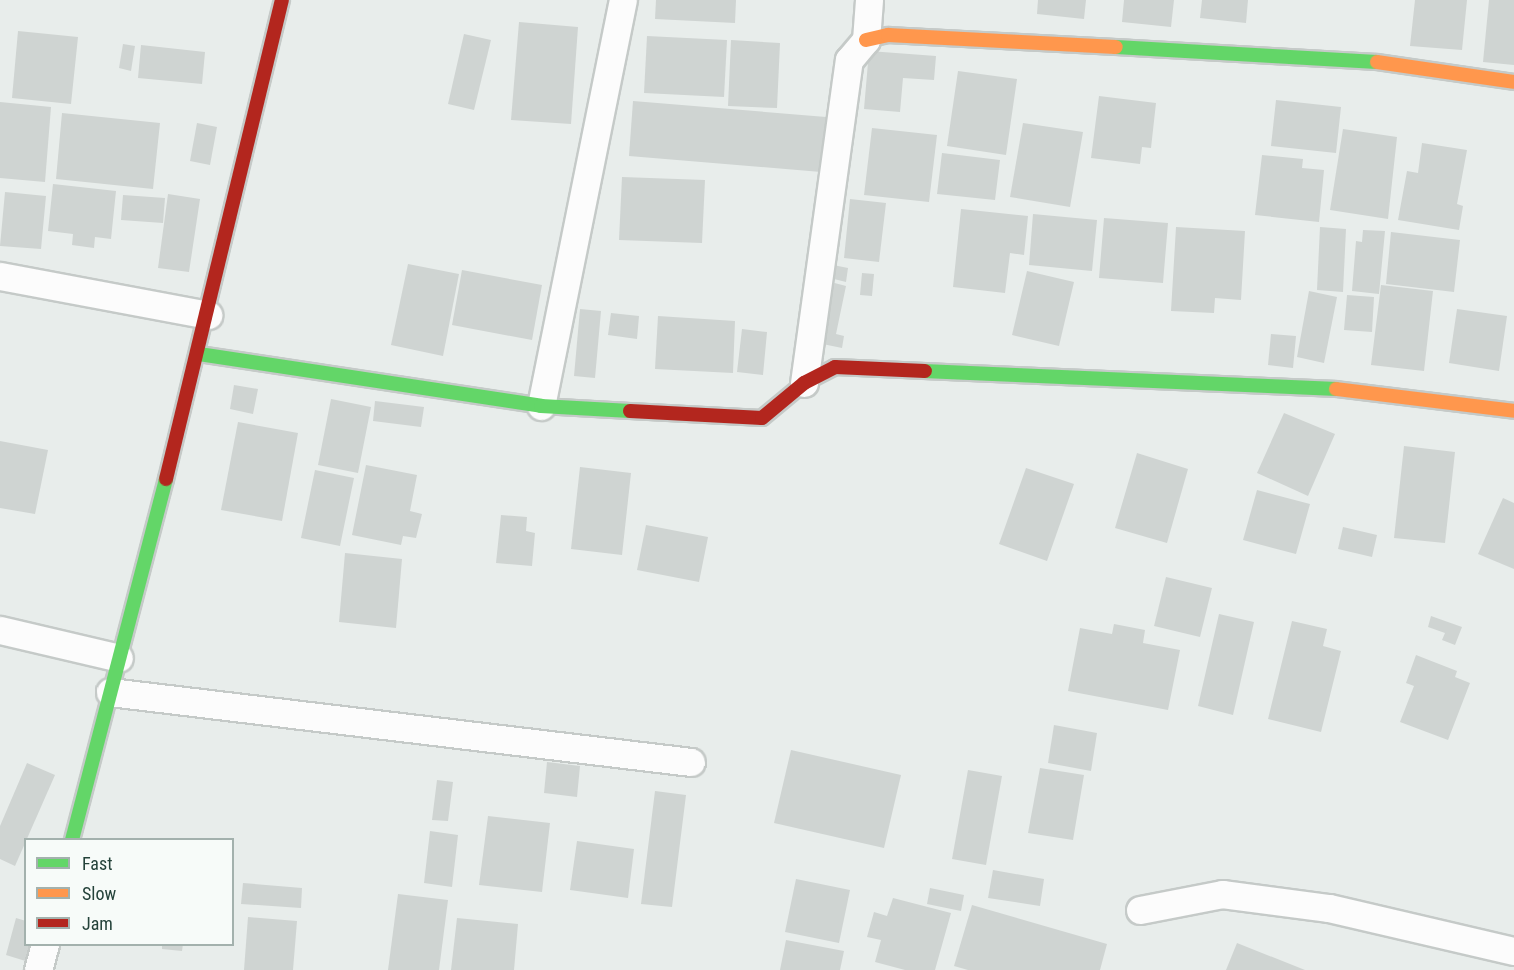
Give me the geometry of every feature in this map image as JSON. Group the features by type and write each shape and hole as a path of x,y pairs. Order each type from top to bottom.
{"street":[{"path":"73,838 199,354 282,0"},
{"path":"541,405 623,0"},
{"path":"804,383 849,60 866,40 869,0"},
{"path":"866,40 888,35 1361,60 1514,82"},
{"path":"0,276 208,315"},
{"path":"199,354 541,405 762,418 804,383 834,367 1379,391 1514,411"},
{"path":"0,630 119,658"},
{"path":"110,692 691,762"},
{"path":"1140,910 1222,894 1329,908 1514,951"},
{"path":"38,970 45,946"}],"building":[{"path":"656,0 736,0 735,23 655,19"},
{"path":"1038,0 1086,0 1084,19 1037,14"},
{"path":"1124,0 1174,0 1171,27 1122,22"},
{"path":"1202,0 1248,0 1246,23 1200,18"},
{"path":"1415,0 1467,0 1462,50 1410,46"},
{"path":"1489,0 1514,0 1514,65 1483,62"},
{"path":"519,22 578,27 571,124 511,120"},
{"path":"18,31 78,37 71,104 12,98"},
{"path":"464,34 491,40 474,110 448,104"},
{"path":"647,36 727,40 724,97 644,93"},
{"path":"731,40 780,43 777,108 728,106"},
{"path":"123,44 135,46 131,71 119,68"},
{"path":"141,45 205,52 202,84 138,78"},
{"path":"869,51 936,56 934,80 903,78 900,112 864,109"},
{"path":"958,71 1017,79 1006,155 947,146"},
{"path":"1099,96 1156,103 1151,148 1142,147 1140,164 1091,158"},
{"path":"1276,100 1341,107 1336,153 1271,146"},
{"path":"633,101 826,117 821,172 629,156"},
{"path":"0,102 51,107 45,182 0,178"},
{"path":"62,113 160,123 153,189 56,179"},
{"path":"197,123 217,127 210,165 190,161"},
{"path":"1023,123 1083,132 1070,207 1010,197"},
{"path":"872,128 937,135 929,202 864,195"},
{"path":"1343,129 1397,137 1388,219 1330,210"},
{"path":"1422,143 1467,150 1457,204 1463,206 1459,230 1398,220 1407,171 1418,173"},
{"path":"942,153 1000,160 995,200 937,194"},
{"path":"1262,155 1303,159 1302,168 1324,170 1319,222 1255,215"},
{"path":"622,177 705,180 702,243 619,240"},
{"path":"53,184 116,191 111,239 95,237 94,248 72,245 73,234 48,231"},
{"path":"5,192 46,196 41,249 0,246"},
{"path":"168,194 200,199 189,272 158,268"},
{"path":"123,195 165,198 163,223 121,220"},
{"path":"850,199 886,203 879,262 844,258"},
{"path":"961,209 1028,216 1024,255 1010,253 1005,293 953,287"},
{"path":"1033,214 1097,220 1092,271 1029,265"},
{"path":"1104,218 1168,223 1163,283 1099,278"},
{"path":"1176,227 1245,231 1241,300 1215,298 1214,313 1171,311"},
{"path":"1320,227 1346,229 1343,292 1317,290"},
{"path":"1363,230 1385,231 1379,294 1352,291 1356,241 1362,242"},
{"path":"1391,232 1460,240 1454,292 1386,284"},
{"path":"408,264 459,274 443,356 391,345"},
{"path":"833,265 848,268 846,282 830,278"},
{"path":"462,270 542,285 532,340 452,325"},
{"path":"1027,271 1074,282 1059,346 1012,335"},
{"path":"862,273 874,274 872,296 860,295"},
{"path":"827,281 846,286 836,334 844,336 842,348 813,342"},
{"path":"1381,285 1433,291 1424,371 1371,365"},
{"path":"1309,291 1337,297 1324,363 1297,357"},
{"path":"1347,295 1374,297 1372,332 1344,330"},
{"path":"580,309 601,311 595,378 574,376"},
{"path":"1457,309 1507,316 1499,371 1449,363"},
{"path":"611,313 639,316 637,339 608,335"},
{"path":"658,316 735,321 733,373 655,369"},
{"path":"742,329 767,332 763,375 737,372"},
{"path":"1271,334 1296,336 1293,368 1268,365"},
{"path":"234,385 258,389 253,414 230,409"},
{"path":"331,399 371,407 358,473 318,465"},
{"path":"375,401 424,407 421,427 373,421"},
{"path":"1284,413 1335,434 1308,496 1257,473"},
{"path":"238,422 298,433 282,521 221,510"},
{"path":"0,441 48,450 35,514 0,508"},
{"path":"1404,446 1455,452 1445,543 1394,538"},
{"path":"1137,453 1188,469 1167,543 1115,528"},
{"path":"366,465 417,475 410,511 422,514 416,538 403,536 401,545 352,535"},
{"path":"580,467 631,473 622,555 571,549"},
{"path":"1026,468 1074,484 1047,561 999,544"},
{"path":"315,470 354,478 340,546 301,538"},
{"path":"1257,490 1310,504 1296,554 1243,540"},
{"path":"1503,498 1514,503 1514,569 1478,554"},
{"path":"501,515 527,517 526,531 535,533 532,566 496,563"},
{"path":"646,525 708,537 699,582 637,570"},
{"path":"1343,527 1377,535 1372,557 1338,549"},
{"path":"345,553 402,559 396,628 339,622"},
{"path":"1166,577 1212,588 1200,637 1154,626"},
{"path":"1219,614 1254,622 1233,715 1198,706"},
{"path":"1431,616 1462,627 1455,645 1442,640 1445,633 1428,627"},
{"path":"1292,621 1327,629 1323,646 1341,651 1321,732 1268,719"},
{"path":"1114,624 1145,630 1143,643 1180,650 1168,710 1068,691 1080,628 1112,634"},
{"path":"1416,655 1457,671 1455,677 1470,683 1448,740 1400,722 1414,686 1406,683"},
{"path":"1054,725 1097,733 1091,771 1048,763"},
{"path":"791,750 901,775 884,848 774,823"},
{"path":"547,762 580,766 577,797 544,793"},
{"path":"27,763 55,775 27,838 24,838 24,846 15,866 0,859 0,826"},
{"path":"1040,768 1084,775 1073,840 1028,833"},
{"path":"968,770 1002,776 986,865 952,859"},
{"path":"437,780 453,782 448,821 432,820"},
{"path":"655,791 686,795 672,907 641,904"},
{"path":"488,816 550,823 542,892 479,885"},
{"path":"430,831 458,835 452,887 424,883"},
{"path":"577,841 634,849 628,898 570,890"},
{"path":"993,870 1044,879 1040,906 988,898"},
{"path":"796,879 850,890 839,943 785,932"},
{"path":"243,883 302,888 301,908 241,904"},
{"path":"930,888 964,895 961,911 927,904"},
{"path":"398,894 448,900 439,970 388,970"},
{"path":"893,898 951,913 935,970 905,970 875,962 881,940 867,937 874,912 887,916"},
{"path":"972,905 1107,944 1100,970 968,970 954,966"},
{"path":"248,917 297,921 293,970 244,970"},
{"path":"16,918 24,920 24,946 37,946 32,963 6,955"},
{"path":"457,918 518,924 514,970 451,970"},
{"path":"786,940 844,951 840,970 780,970"},
{"path":"1237,943 1305,970 1226,970"},
{"path":"162,946 183,946 182,951 162,949"}],"traffic: fast":[{"path":"1116,47 1377,62"},
{"path":"199,354 541,406 630,411"},
{"path":"925,371 1336,389"},
{"path":"73,838 166,479"}],"traffic: slow":[{"path":"866,40 888,35 1116,47"},
{"path":"1377,62 1514,82"},
{"path":"1336,389 1514,411"}],"traffic: jam":[{"path":"166,479 282,0"},
{"path":"630,411 762,418 804,383 835,367 925,371"}]}
